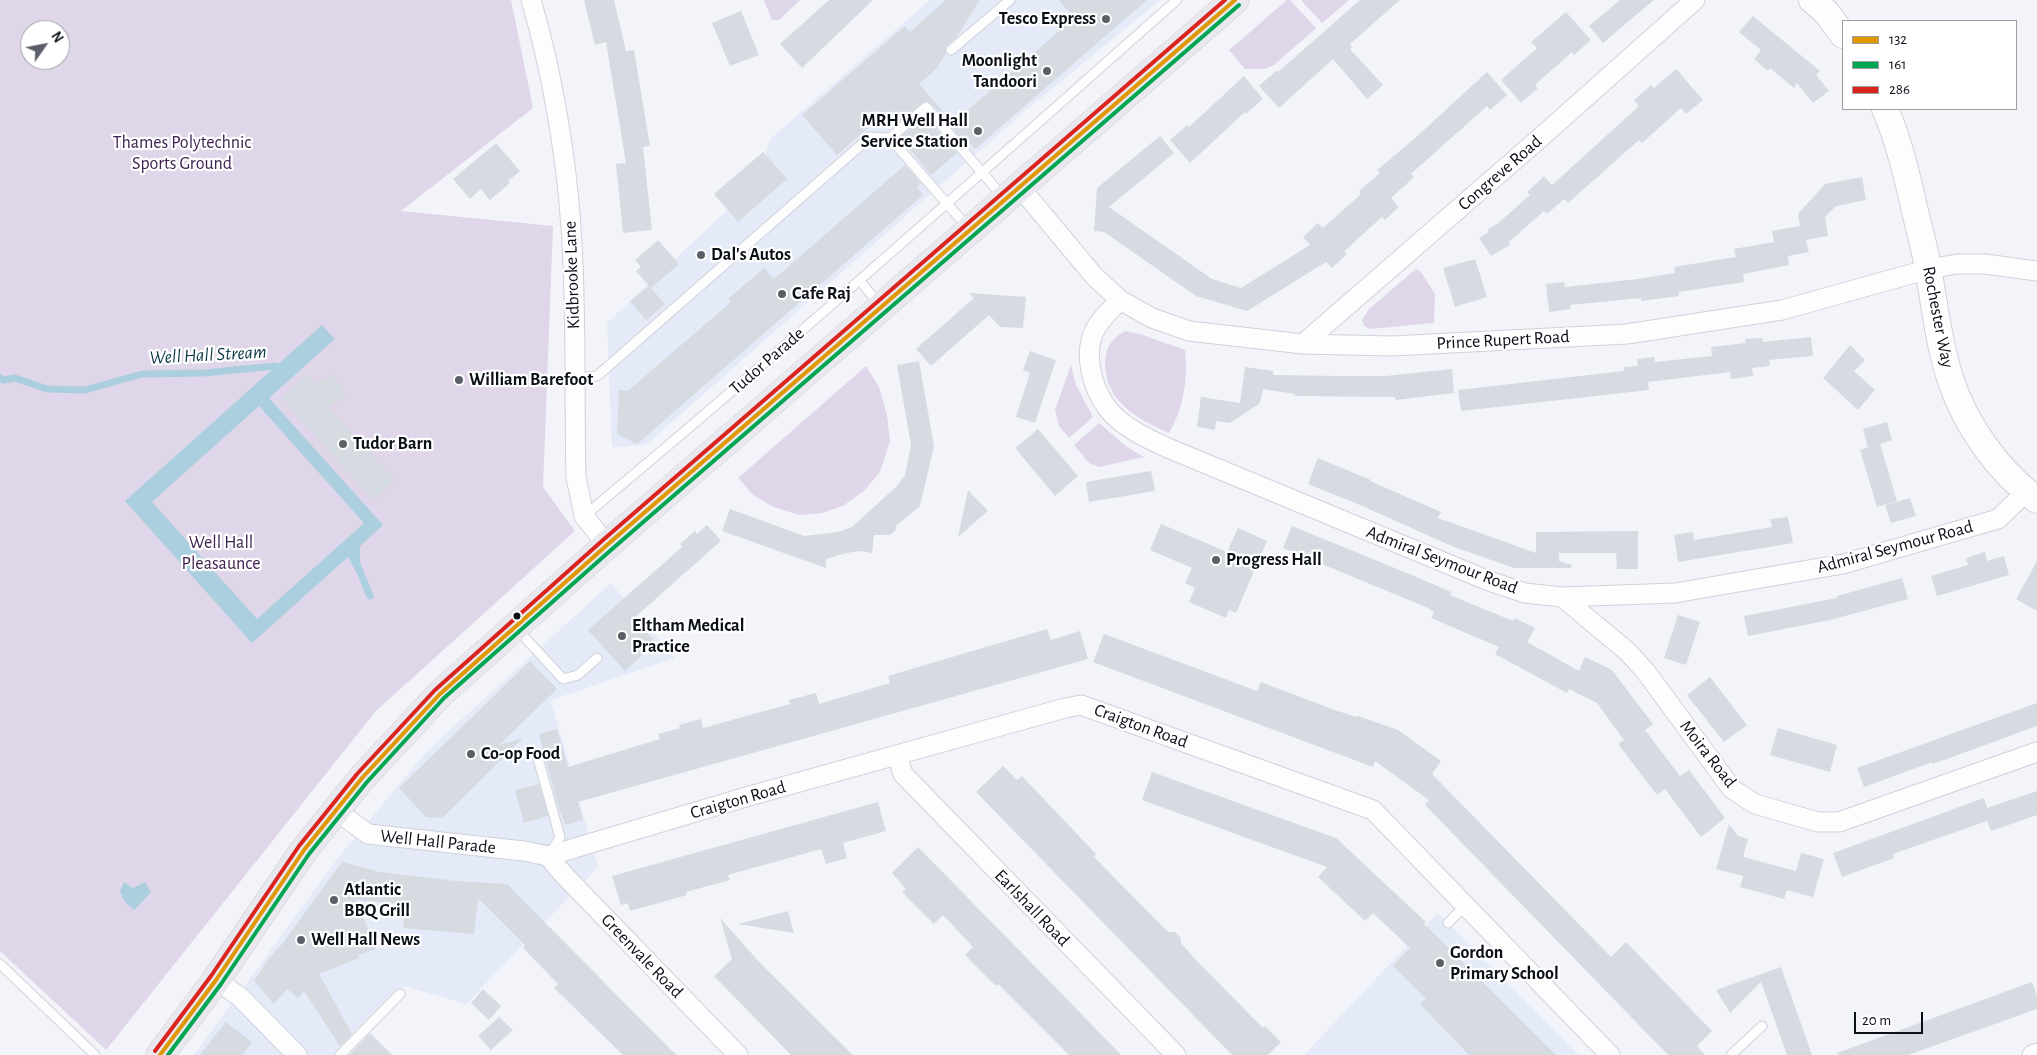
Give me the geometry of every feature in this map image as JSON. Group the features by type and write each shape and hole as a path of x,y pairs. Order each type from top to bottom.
{"main road":[{"path":"160,1055 216,980 304,850 335,810 389,748 440,694 607,545 1235,0"}],"street":[{"name":"Kidbrooke Lane","path":"531,0 549,74 561,145 570,217 576,477 584,516 607,545"},
{"name":"Congreve Road","path":"1302,344 1540,138 1695,0"},
{"path":"1812,0 1826,12 1842,34"},
{"name":"Rochester Way","path":"1885,110 1905,167 1929,269 1940,336 1950,379 1974,428 1996,460 2031,496"},
{"name":"Prince Rupert Road","path":"1012,193 1120,300 1152,318 1189,331 1302,344 1392,346 1627,334 1782,310 1929,269 1957,264 1976,264 2037,271"},
{"name":"Admiral Seymour Road","path":"1120,300 1097,326 1091,341 1090,363 1096,387 1108,409 1133,430 1168,448 1489,581 1525,593 1562,597 1675,593 1843,564 1998,519 2031,496"},
{"name":"Moira Road","path":"1562,597 1628,652 1646,672 1732,789 1755,804 1818,822 1839,822 2037,752"},
{"name":"Craigton Road","path":"548,856 746,797 1081,705 1373,810 1610,1055"},
{"name":"Earlshall Road","path":"898,755 903,774 1176,1055"},
{"name":"Well Hall Parade","path":"335,810 368,834 548,856"},
{"name":"Greenvale Road","path":"548,856 562,874 738,1055"},
{"path":"216,980 240,997 297,1055"},
{"path":"2032,1055 2037,1053"}],"lane":[{"path":"951,50 1010,0"},
{"name":"Tudor Parade","path":"584,516 860,281 981,171 1178,0"},
{"path":"575,378 597,376 870,137 890,138 926,107 981,171 1012,193"},
{"path":"890,138 970,230"},
{"path":"860,281 881,307"},
{"path":"515,627 563,679 578,675 597,658"},
{"path":"537,755 560,838 548,856"},
{"path":"1448,923 1466,905"},
{"path":"0,964 96,1055"},
{"path":"340,1055 400,994"},
{"path":"1731,1055 1762,1026"}],"shaded area":[{"path":"930,0 1160,0 1019,116 646,445 612,447 607,323 755,184 771,138"},
{"path":"611,583 675,658 551,700 598,867 466,1004 404,986 336,1055 194,1055 338,858 426,752"},
{"name":"Gordon Primary School","path":"1438,913 1579,1055 1304,1055"}],"green space":[{"name":"Well Hall Pleasaunce","path":"0,0 511,0 533,108 401,211 553,226 543,487 575,531 376,711 106,1050 0,951"},
{"path":"764,0 800,0 779,20 772,20"},
{"path":"1287,0 1290,0 1316,28 1274,65 1265,69 1245,69 1229,50"},
{"path":"1301,0 1349,0 1322,23"},
{"path":"1416,269 1421,272 1435,294 1434,323 1370,329 1364,326 1362,320 1369,309"},
{"path":"1126,331 1185,350 1186,372 1184,393 1169,433 1134,415 1116,398 1110,387 1106,375 1105,361 1107,351 1114,339"},
{"path":"1071,365 1076,385 1093,417 1069,438 1059,426 1055,410"},
{"path":"866,366 879,387 887,415 890,441 880,472 864,491 843,506 822,513 799,515 774,507 753,495 738,478"},
{"path":"1099,423 1127,447 1144,457 1099,467 1089,463 1074,445"}],"water":[{"path":"322,325 335,339 269,398 383,525 360,546 360,569 355,570 348,557 252,643 125,501","holes":["259,406 364,523 257,619 152,502"]},
{"path":"124,882 133,888 145,882 151,892 134,910 124,901 120,891"}],"building":[{"path":"584,0 614,0 626,51 634,50 650,146 643,147 652,230 623,233 616,164 626,163 606,42 595,45"},
{"path":"829,0 873,0 802,68 780,44"},
{"path":"946,0 980,0 956,38 945,47 946,53 936,69 919,84 953,123 1074,18 1059,0 1147,0 975,149 969,142 966,144 931,103 925,101 892,128 882,116 837,155 802,115 905,26 910,32"},
{"path":"1360,0 1400,0 1350,44 1352,47 1350,49 1383,85 1367,99 1333,59 1279,108 1259,86 1276,71 1278,72"},
{"path":"1620,0 1654,0 1603,43 1589,26"},
{"path":"741,11 759,55 730,66 712,23"},
{"path":"1566,12 1591,40 1574,55 1572,52 1535,85 1538,88 1521,103 1501,80 1537,48 1531,42"},
{"path":"1753,16 1820,71 1816,75 1829,91 1813,103 1797,83 1794,88 1770,68 1768,71 1754,59 1761,50 1739,32"},
{"path":"1676,69 1703,100 1686,114 1681,108 1642,143 1639,140 1568,203 1564,199 1547,214 1544,211 1509,242 1510,245 1491,256 1479,238 1489,232 1487,230 1497,224 1530,195 1527,192 1544,176 1552,185 1639,106 1634,100 1651,85 1654,88"},
{"path":"1487,72 1507,95 1490,110 1487,106 1411,174 1414,177 1391,198 1399,207 1385,220 1382,217 1363,234 1344,252 1347,254 1332,268 1326,262 1247,311 1196,296 1104,232 1094,231 1097,188 1160,136 1174,153 1109,207 1212,279 1241,288 1310,245 1303,237 1318,223 1323,228 1361,194 1359,191 1380,173 1377,170"},
{"path":"1244,76 1263,99 1246,114 1245,112 1190,163 1170,140 1187,125 1189,127"},
{"path":"925,116 957,153 931,175 900,137"},
{"path":"496,143 520,171 508,181 510,183 490,200 481,189 470,199 453,179"},
{"path":"763,152 787,179 738,222 714,194"},
{"path":"905,165 921,183 917,187 923,195 637,444 617,434 619,390 628,391 731,302 728,299 764,268 774,279"},
{"path":"1862,177 1866,200 1836,206 1825,217 1828,236 1806,240 1809,252 1788,256 1789,265 1743,274 1744,282 1679,292 1679,296 1641,301 1641,298 1570,305 1571,309 1549,312 1546,284 1564,282 1565,287 1638,279 1675,273 1674,267 1736,257 1734,249 1774,242 1772,231 1800,226 1798,214 1825,184"},
{"path":"658,240 679,264 651,288 665,304 646,320 630,301 649,286 636,271 641,267 635,260"},
{"path":"1475,259 1487,297 1455,307 1443,268"},
{"path":"969,293 1026,297 1023,328 1000,327 989,315 931,366 916,349 974,298"},
{"path":"1811,337 1813,356 1769,360 1770,366 1752,368 1753,376 1731,379 1730,372 1648,382 1649,390 1461,411 1458,390 1624,371 1624,367 1638,366 1637,359 1654,357 1655,362 1712,356 1711,347 1746,343 1745,339 1763,338 1763,342"},
{"path":"1850,345 1865,360 1854,371 1875,390 1858,410 1823,378"},
{"path":"1030,351 1056,360 1035,423 1016,417 1030,373 1023,370"},
{"path":"919,361 934,446 920,506 896,526 896,530 890,535 874,535 872,553 861,551 826,559 826,568 722,531 730,509 804,536 838,532 852,527 896,487 905,475 911,445 897,365"},
{"path":"1245,367 1273,371 1273,375 1340,376 1386,376 1452,369 1454,393 1396,400 1395,397 1295,396 1295,394 1263,389 1260,403 1230,423 1216,421 1215,430 1197,427 1201,397 1240,403"},
{"name":"Tudor Barn","path":"333,374 347,395 329,407 395,480 373,500 282,398 307,375 315,384"},
{"path":"1887,422 1892,440 1880,444 1897,501 1877,507 1860,450 1868,447 1863,429"},
{"path":"1038,429 1078,476 1055,496 1015,448"},
{"path":"1318,458 1441,512 1438,518 1536,553 1536,532 1638,531 1638,569 1617,569 1616,553 1559,553 1559,561 1572,565 1571,568 1514,568 1454,547 1308,484"},
{"path":"1151,471 1155,491 1089,502 1086,482"},
{"path":"968,490 988,511 958,537"},
{"path":"1910,498 1916,516 1891,523 1885,505"},
{"path":"1788,517 1793,543 1678,562 1674,535 1693,532 1694,540 1772,527 1770,519"},
{"name":"Progress Hall","path":"1161,524 1227,552 1238,528 1267,541 1236,613 1229,610 1226,618 1189,602 1195,588 1185,583 1192,568 1150,550"},
{"path":"707,525 721,541 634,618 656,643 625,671 588,630 682,547 680,544 695,531 697,534"},
{"path":"1292,526 1451,592 1450,595 1513,621 1515,618 1535,628 1527,642 1579,671 1585,657 1612,670 1653,724 1645,730 1680,776 1689,770 1725,818 1701,837 1665,789 1657,795 1618,744 1624,740 1597,703 1569,689 1567,693 1495,654 1499,647 1431,618 1434,612 1428,608 1283,548"},
{"path":"1985,552 1987,561 2004,556 2009,575 1937,596 1931,576 1968,565 1966,558"},
{"path":"2037,561 2037,611 2016,599"},
{"path":"1902,578 1908,599 1830,620 1748,636 1744,616 1837,598 1837,596"},
{"path":"1678,615 1700,622 1686,665 1664,658"},
{"path":"1047,629 1051,640 1080,631 1088,659 578,802 583,820 565,825 560,813 539,734 557,729 568,767 660,739 658,734 680,728 679,725 701,719 703,728 790,704 789,700 816,693 819,704 890,683 888,676"},
{"path":"1104,634 1257,691 1261,682 1332,709 1398,730 1441,761 1432,774 1611,957 1626,942 1712,1031 1697,1046 1705,1055 1668,1055 1425,805 1429,800 1375,761 1373,767 1093,662"},
{"name":"Co-op Food","path":"530,661 557,689 499,745 523,738 442,818 426,817 399,788"},
{"path":"1710,677 1747,725 1724,742 1687,695"},
{"path":"2037,703 2037,726 1864,787 1857,768"},
{"path":"1778,728 1837,745 1830,772 1770,755"},
{"path":"1003,766 1017,780 1022,776 1096,854 1094,857 1168,932 1175,932 1181,938 1181,943 1196,960 1263,1028 1265,1026 1281,1042 1268,1055 1232,1055 976,792"},
{"path":"1152,772 1336,838 1426,922 1424,924 1556,1055 1469,1055 1420,1004 1426,999 1393,966 1410,948 1373,913 1365,921 1318,877 1327,867 1142,800"},
{"path":"539,784 548,816 524,823 515,790"},
{"path":"2037,791 2037,815 1991,831 1987,821 1893,854 1894,858 1842,877 1833,853 1984,798 1987,808"},
{"path":"878,802 886,831 843,843 847,858 826,864 821,849 728,875 730,880 686,892 687,895 630,911 628,903 621,905 612,876"},
{"path":"1729,824 1738,836 1748,839 1743,857 1796,871 1801,853 1824,859 1813,897 1787,890 1784,899 1740,887 1743,876 1716,869"},
{"path":"918,847 1121,1055 1069,1055 998,984 996,986 965,955 973,947 943,915 934,924 902,892 906,889 892,873"},
{"path":"342,862 380,872 456,881 507,884 676,1055 623,1055 554,988 558,984 523,948 525,945 478,898 474,934 403,928 405,904 357,900 376,949 358,955 359,958 319,974 352,1034 340,1046 304,991 298,998 287,989 274,1004 254,981"},
{"path":"788,911 794,933 738,924"},
{"path":"720,918 762,965 853,1055 791,1055 714,976 732,959"},
{"path":"1781,967 1812,1055 1787,1055 1761,982 1730,1013 1716,990"},
{"path":"2032,982 2037,996 2037,1009 1908,1055 1838,1055 1837,1053"},
{"path":"483,989 501,1006 489,1020 471,1003"},
{"path":"499,1017 513,1030 491,1050 478,1036"},
{"path":"226,1022 252,1042 242,1055 200,1055"},
{"path":"370,1033 392,1055 349,1055"}],"waterway":[{"name":"Well Hall Stream","path":"0,378 4,380 15,378 47,389 85,390 142,374 204,373 275,366 279,371"},
{"name":"Well Hall Stream","path":"356,562 370,596"}],"transit line":[{"name":"286","path":"155,1051 211,976 299,846 357,774 435,690 603,540 1225,0"},
{"name":"132","path":"160,1055 216,980 304,850 362,778 440,694 607,545 1235,0"},
{"name":"161","path":"168,1055 221,984 309,854 367,782 444,698 611,550 1239,5"}],"place":[{"name":"Tesco Express","path":"1106,19"},
{"name":"Moonlight Tandoori","path":"1047,71"},
{"name":"MRH Well Hall Service Station","path":"978,131"},
{"name":"Dal's Autos","path":"701,255"},
{"name":"Cafe Raj","path":"782,294"},
{"name":"William Barefoot","path":"459,380"},
{"name":"Tudor Barn","path":"343,444"},
{"name":"Progress Hall","path":"1216,560"},
{"name":"Eltham Medical Practice","path":"622,636"},
{"name":"Co-op Food","path":"471,754"},
{"name":"Atlantic BBQ Grill","path":"334,900"},
{"name":"Well Hall News","path":"301,940"},
{"name":"Gordon Primary School","path":"1440,963"}],"park label":[{"name":"Thames Polytechnic Sports Ground","path":"182,153"}]}
